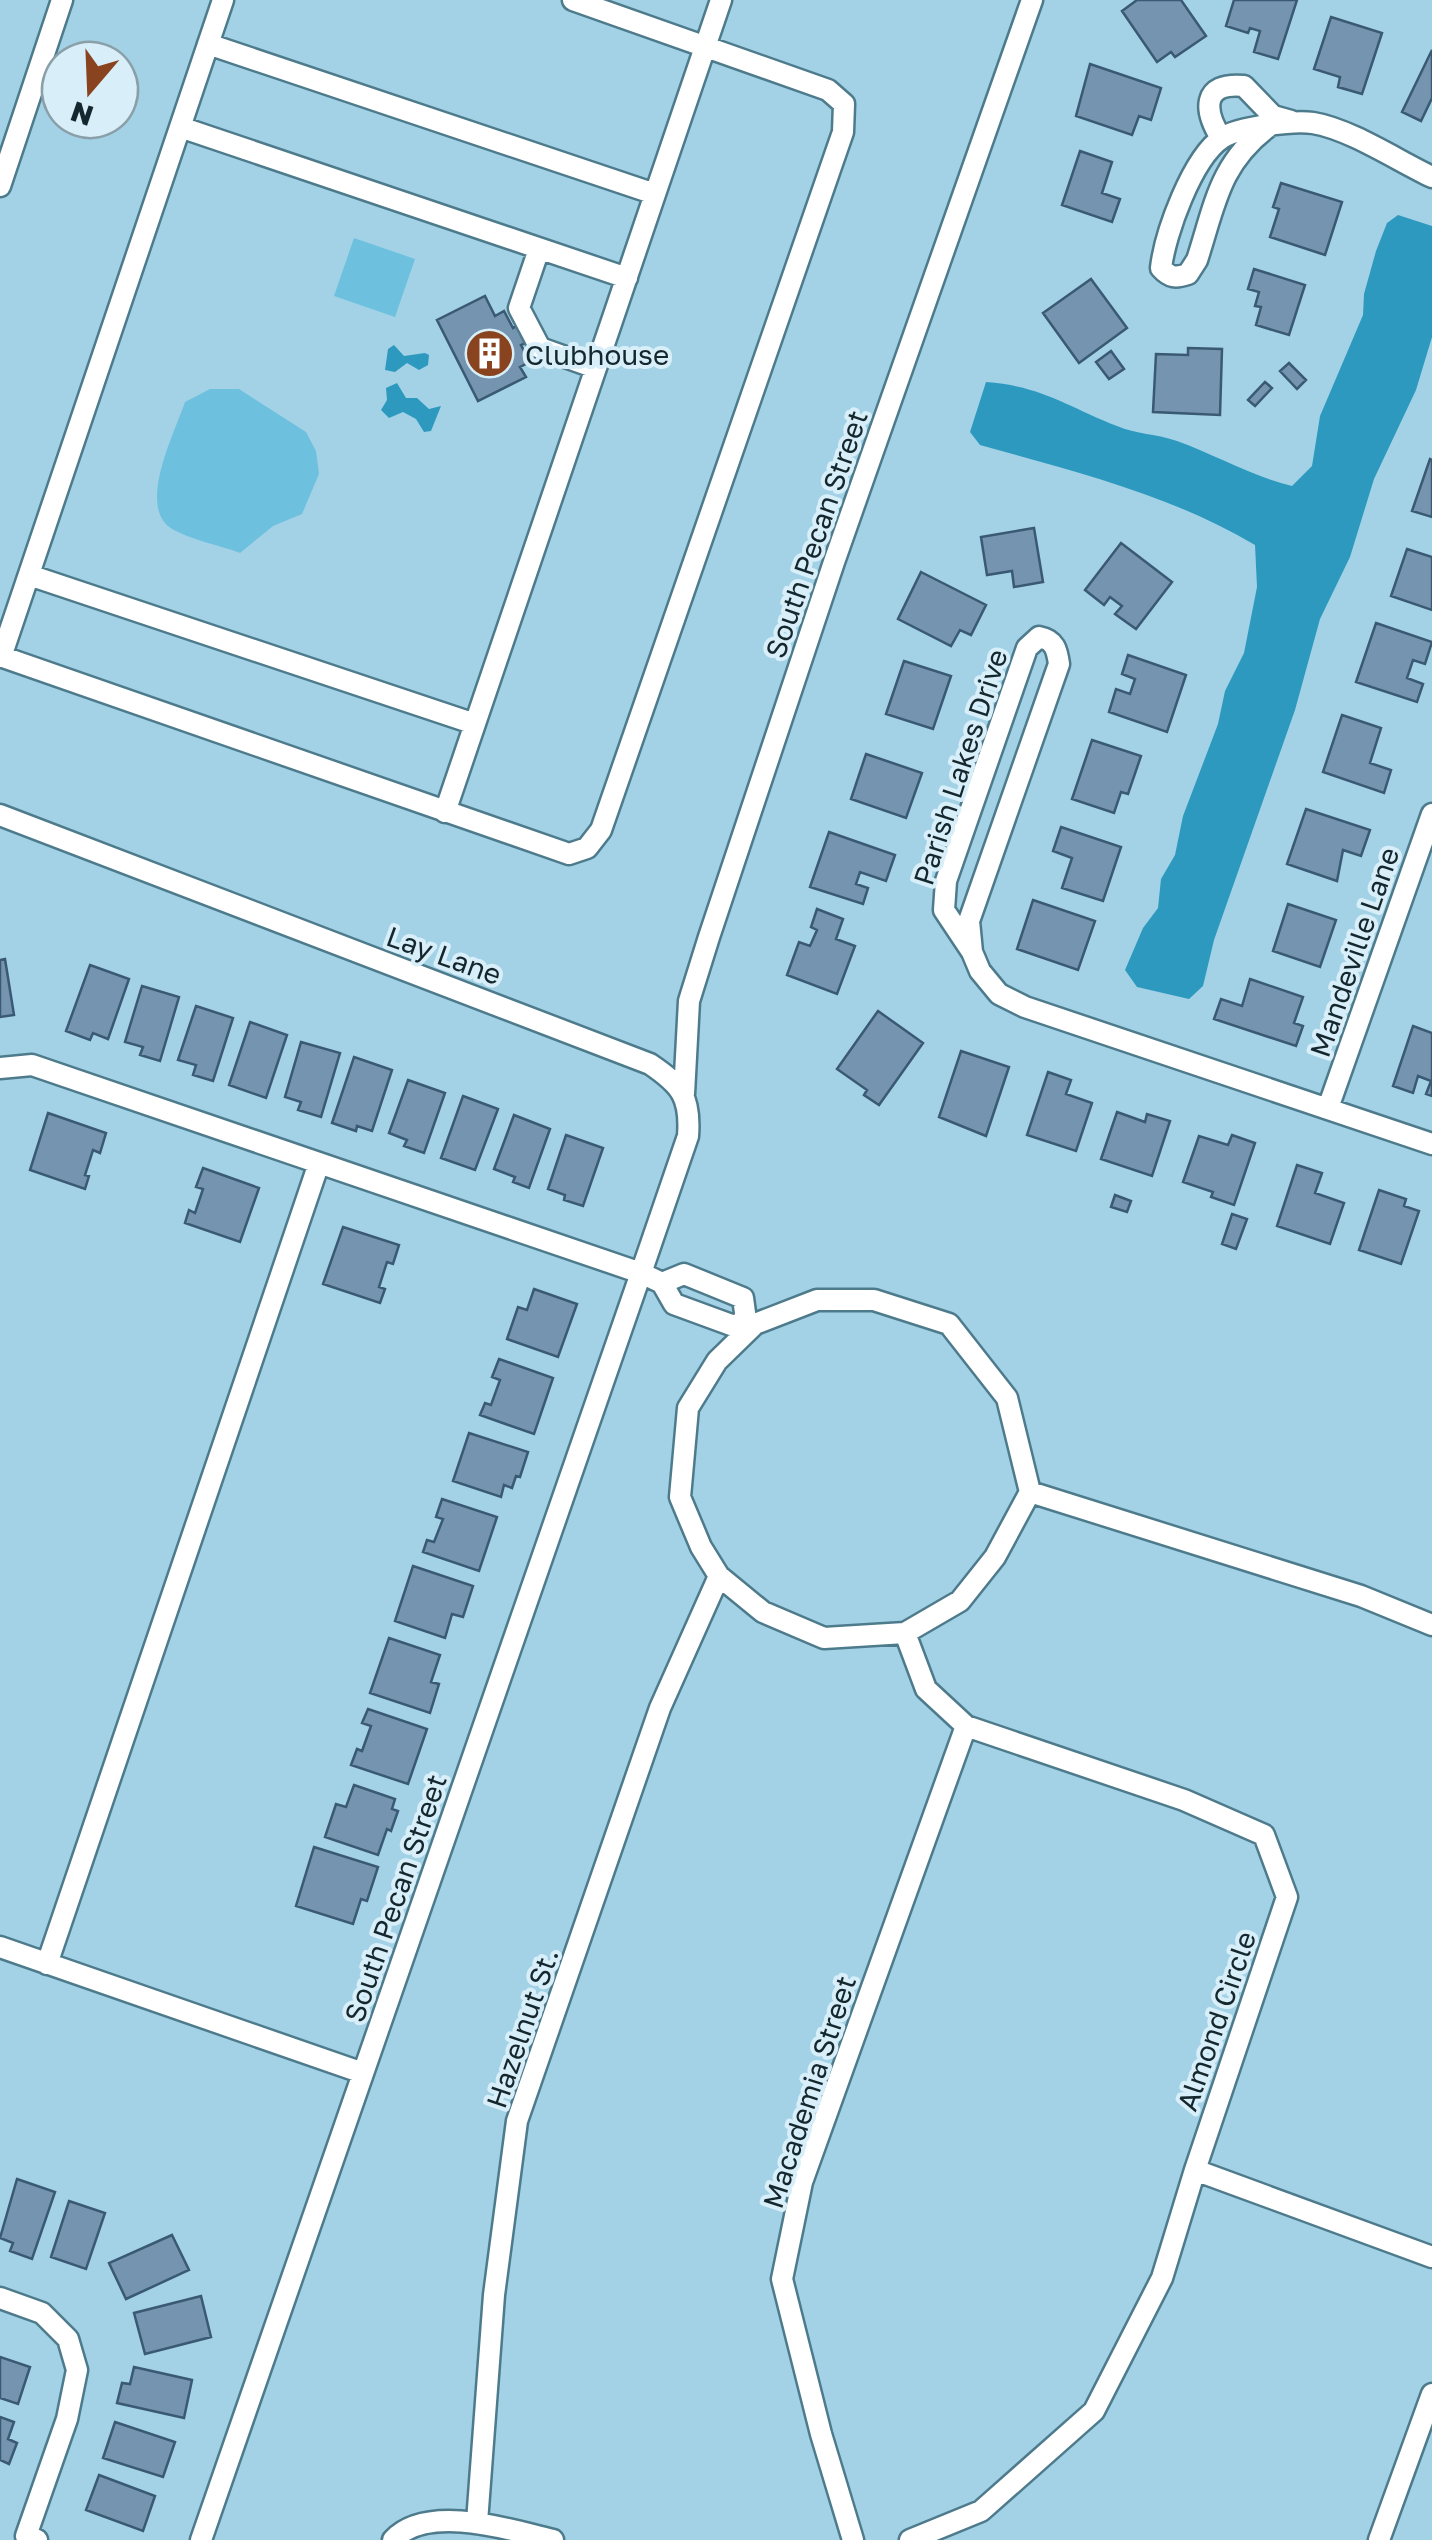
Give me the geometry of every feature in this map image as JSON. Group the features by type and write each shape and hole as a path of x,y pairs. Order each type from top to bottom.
{"street":[{"path":"0,186 62,0"},
{"path":"223,0 1,657 569,854 587,848 601,830 843,132 844,104 828,90 573,0"},
{"path":"445,812 721,0"},
{"name":"South Pecan Street","path":"684,1094 689,1001 709,937 834,562 1032,0"},
{"path":"208,44 655,194"},
{"path":"1220,138 1208,114 1210,100 1230,84 1244,86 1273,116 1341,133 1432,178"},
{"path":"1268,127 1248,142 1229,166 1188,274 1177,278 1167,275 1160,268 1162,253 1188,183 1220,138 1268,127 1292,122"},
{"path":"180,127 627,278"},
{"path":"539,248 520,308 540,348 596,368"},
{"path":"29,575 475,724"},
{"name":"Parish Lakes Drive","path":"972,952 969,921 1059,664 1056,648 1048,638 1039,637 1027,648 946,882 944,910 980,971 999,994 1025,1007 1432,1144"},
{"name":"Lay Lane","path":"0,815 570,1031 650,1064 684,1094"},
{"name":"Mandeville Lane","path":"1328,1108 1430,823"},
{"path":"0,1068 32,1066 641,1273 662,1283 674,1304 734,1326 817,1300 874,1300 949,1324 1006,1398 1030,1492 995,1557 960,1601 904,1634 824,1638 763,1612 719,1576 700,1548 680,1497 688,1408 717,1361 750,1322"},
{"path":"641,1273 688,1136 690,1112 684,1094"},
{"path":"47,1964 319,1163"},
{"name":"South Pecan Street","path":"202,2540 641,1273"},
{"path":"662,1283 684,1274 743,1298 750,1322"},
{"path":"1030,1492 1361,1596 1432,1625"},
{"name":"Hazelnut St.","path":"477,2522 494,2295 517,2121 660,1708 719,1576"},
{"name":"Almond Circle","path":"904,1634 926,1689 966,1726 1184,1800 1264,1835 1287,1897 1162,2278 1094,2411 981,2511 910,2540"},
{"name":"Macademia Street","path":"852,2540 782,2278 802,2182 966,1726"},
{"path":"0,1948 363,2073"},
{"path":"1195,2170 1432,2257"},
{"path":"0,2298 42,2313 68,2339 77,2370 67,2419 29,2539"},
{"path":"1379,2540 1432,2394"},
{"path":"394,2540 400,2533 431,2523 477,2522 553,2540"}],"shaded area":[{"path":"1398,215 1432,226 1432,337 1416,390 1374,479 1350,557 1320,619 1295,710 1214,940 1203,986 1189,999 1137,987 1125,970 1143,928 1158,908 1161,879 1175,855 1183,816 1218,724 1225,691 1244,653 1257,587 1255,545 1156,498 980,445 970,432 986,382 1039,393 1117,426 1177,441 1292,486 1312,466 1320,416 1363,315 1364,294 1376,251 1387,223"},
{"path":"354,238 415,259 395,317 334,296"},
{"path":"394,345 404,356 429,355 428,365 419,370 407,363 395,372 385,370 388,349"},
{"path":"397,383 406,398 417,398 429,409 441,406 431,431 424,432 416,419 403,412 389,418 381,410 387,400 386,388"},
{"path":"210,389 239,389 306,432 316,451 319,474 302,514 273,526 240,553 172,529 157,504 161,468 185,402"}],"building":[{"path":"1137,0 1181,0 1206,36 1175,57 1171,52 1157,62 1122,11"},
{"path":"1234,0 1297,0 1278,59 1254,52 1260,31 1250,28 1248,33 1226,26"},
{"path":"1331,17 1382,33 1362,94 1338,87 1340,77 1314,69"},
{"path":"1432,50 1432,98 1421,121 1402,112"},
{"path":"1090,64 1161,88 1151,120 1139,116 1132,135 1076,116"},
{"path":"1080,151 1112,162 1102,193 1120,199 1112,222 1062,205"},
{"path":"1281,183 1342,202 1325,255 1270,237 1279,209 1273,207"},
{"path":"1254,269 1305,285 1289,335 1256,325 1261,307 1255,306 1259,292 1248,289"},
{"path":"1091,279 1127,328 1079,363 1043,313"},
{"name":"Clubhouse","path":"485,296 495,316 504,311 513,328 535,317 544,334 521,345 530,362 520,367 526,377 478,401 437,320"},
{"path":"1188,348 1222,349 1220,415 1153,412 1156,354 1188,355"},
{"path":"1111,351 1124,369 1109,379 1096,362"},
{"path":"1289,363 1306,380 1297,389 1280,371"},
{"path":"1265,382 1272,388 1255,406 1248,400"},
{"path":"1432,460 1432,517 1412,511"},
{"path":"1034,528 1043,582 1014,587 1012,571 987,575 981,537"},
{"path":"1121,543 1172,582 1136,629 1115,614 1122,606 1110,597 1104,605 1085,590"},
{"path":"1407,549 1432,557 1432,610 1391,596"},
{"path":"921,572 986,605 971,635 960,630 951,646 898,619"},
{"path":"1376,623 1432,642 1425,664 1413,660 1407,678 1423,684 1417,702 1356,682"},
{"path":"1128,655 1186,675 1167,732 1109,712 1116,689 1130,694 1135,679 1122,674"},
{"path":"904,661 951,676 933,729 886,714"},
{"path":"1342,715 1381,728 1370,763 1391,770 1384,793 1323,772"},
{"path":"1092,740 1141,756 1128,794 1121,792 1114,813 1072,799"},
{"path":"866,754 922,773 906,818 851,799"},
{"path":"1306,809 1370,830 1361,856 1343,850 1337,881 1287,864"},
{"path":"1061,827 1121,847 1103,901 1062,888 1072,858 1053,851"},
{"path":"829,832 895,855 886,881 860,872 856,884 868,888 863,904 810,887"},
{"path":"1033,900 1095,921 1078,970 1017,949"},
{"path":"1288,904 1336,920 1320,967 1273,951"},
{"path":"817,909 843,919 836,939 855,946 837,994 787,975 799,942 810,946 817,930 811,927"},
{"path":"5,959 14,1015 0,1017 0,960"},
{"path":"90,965 129,979 108,1039 93,1033 90,1040 66,1031"},
{"path":"1250,979 1303,997 1294,1023 1303,1026 1296,1046 1214,1019 1221,999 1242,1006"},
{"path":"142,986 179,997 160,1061 140,1055 143,1047 125,1042"},
{"path":"196,1006 233,1018 213,1081 193,1075 196,1065 178,1060"},
{"path":"878,1011 923,1043 879,1105 864,1095 867,1090 837,1069"},
{"path":"250,1022 287,1035 266,1098 229,1085"},
{"path":"1413,1026 1432,1033 1432,1096 1426,1094 1431,1081 1418,1076 1413,1093 1393,1086"},
{"path":"301,1042 340,1053 321,1117 298,1110 301,1102 285,1097"},
{"path":"961,1051 1009,1067 986,1136 939,1117"},
{"path":"354,1057 392,1070 372,1131 357,1126 356,1131 332,1123"},
{"path":"1048,1072 1071,1080 1066,1094 1092,1103 1076,1151 1027,1135"},
{"path":"408,1080 445,1093 424,1153 404,1146 407,1140 389,1133"},
{"path":"463,1096 498,1109 475,1170 441,1158"},
{"path":"1117,1112 1145,1122 1147,1114 1170,1121 1152,1176 1101,1159"},
{"path":"48,1113 106,1133 100,1153 93,1150 85,1189 30,1170"},
{"path":"514,1115 550,1129 529,1188 494,1169"},
{"path":"566,1135 603,1148 583,1206 548,1189"},
{"path":"1232,1135 1255,1143 1234,1205 1211,1197 1213,1192 1183,1182 1199,1136 1228,1145"},
{"path":"1297,1165 1322,1173 1315,1193 1344,1203 1330,1244 1277,1226"},
{"path":"203,1168 259,1188 240,1242 185,1223 189,1210 195,1213 203,1189 196,1187"},
{"path":"1379,1190 1406,1199 1404,1206 1419,1211 1401,1264 1359,1250"},
{"path":"1115,1195 1131,1201 1127,1212 1111,1207"},
{"path":"1232,1214 1247,1219 1236,1249 1222,1244"},
{"path":"343,1227 399,1245 393,1264 387,1262 379,1287 385,1289 380,1303 323,1284"},
{"path":"534,1289 577,1304 558,1357 507,1339 518,1307 527,1310"},
{"path":"499,1359 553,1378 534,1434 480,1415 485,1403 491,1405 500,1380 492,1377"},
{"path":"469,1433 528,1452 520,1477 516,1476 512,1488 504,1485 501,1497 453,1481"},
{"path":"442,1499 497,1517 479,1571 423,1552 427,1540 434,1542 443,1519 436,1517"},
{"path":"413,1566 473,1586 463,1617 452,1614 445,1638 395,1621"},
{"path":"389,1638 440,1655 431,1682 439,1684 430,1713 370,1693"},
{"path":"368,1709 427,1729 408,1784 351,1765 357,1749 362,1751 371,1726 362,1723"},
{"path":"354,1785 395,1799 392,1809 398,1811 378,1855 325,1837 336,1804 346,1807"},
{"path":"314,1847 378,1867 367,1901 361,1899 353,1924 296,1906"},
{"path":"17,2179 55,2192 32,2259 10,2251 13,2243 0,2238"},
{"path":"69,2201 105,2213 86,2269 51,2257"},
{"path":"172,2235 189,2270 126,2299 109,2263"},
{"path":"201,2296 211,2337 145,2354 134,2313"},
{"path":"0,2357 30,2367 18,2404 0,2398"},
{"path":"134,2367 192,2380 184,2418 117,2403 122,2383 130,2384"},
{"path":"0,2417 14,2422 8,2439 17,2443 9,2464 0,2460"},
{"path":"115,2422 175,2442 163,2477 103,2458"},
{"path":"99,2475 155,2496 143,2531 86,2510"}],"place":[{"name":"Clubhouse","path":"490,354"}]}
